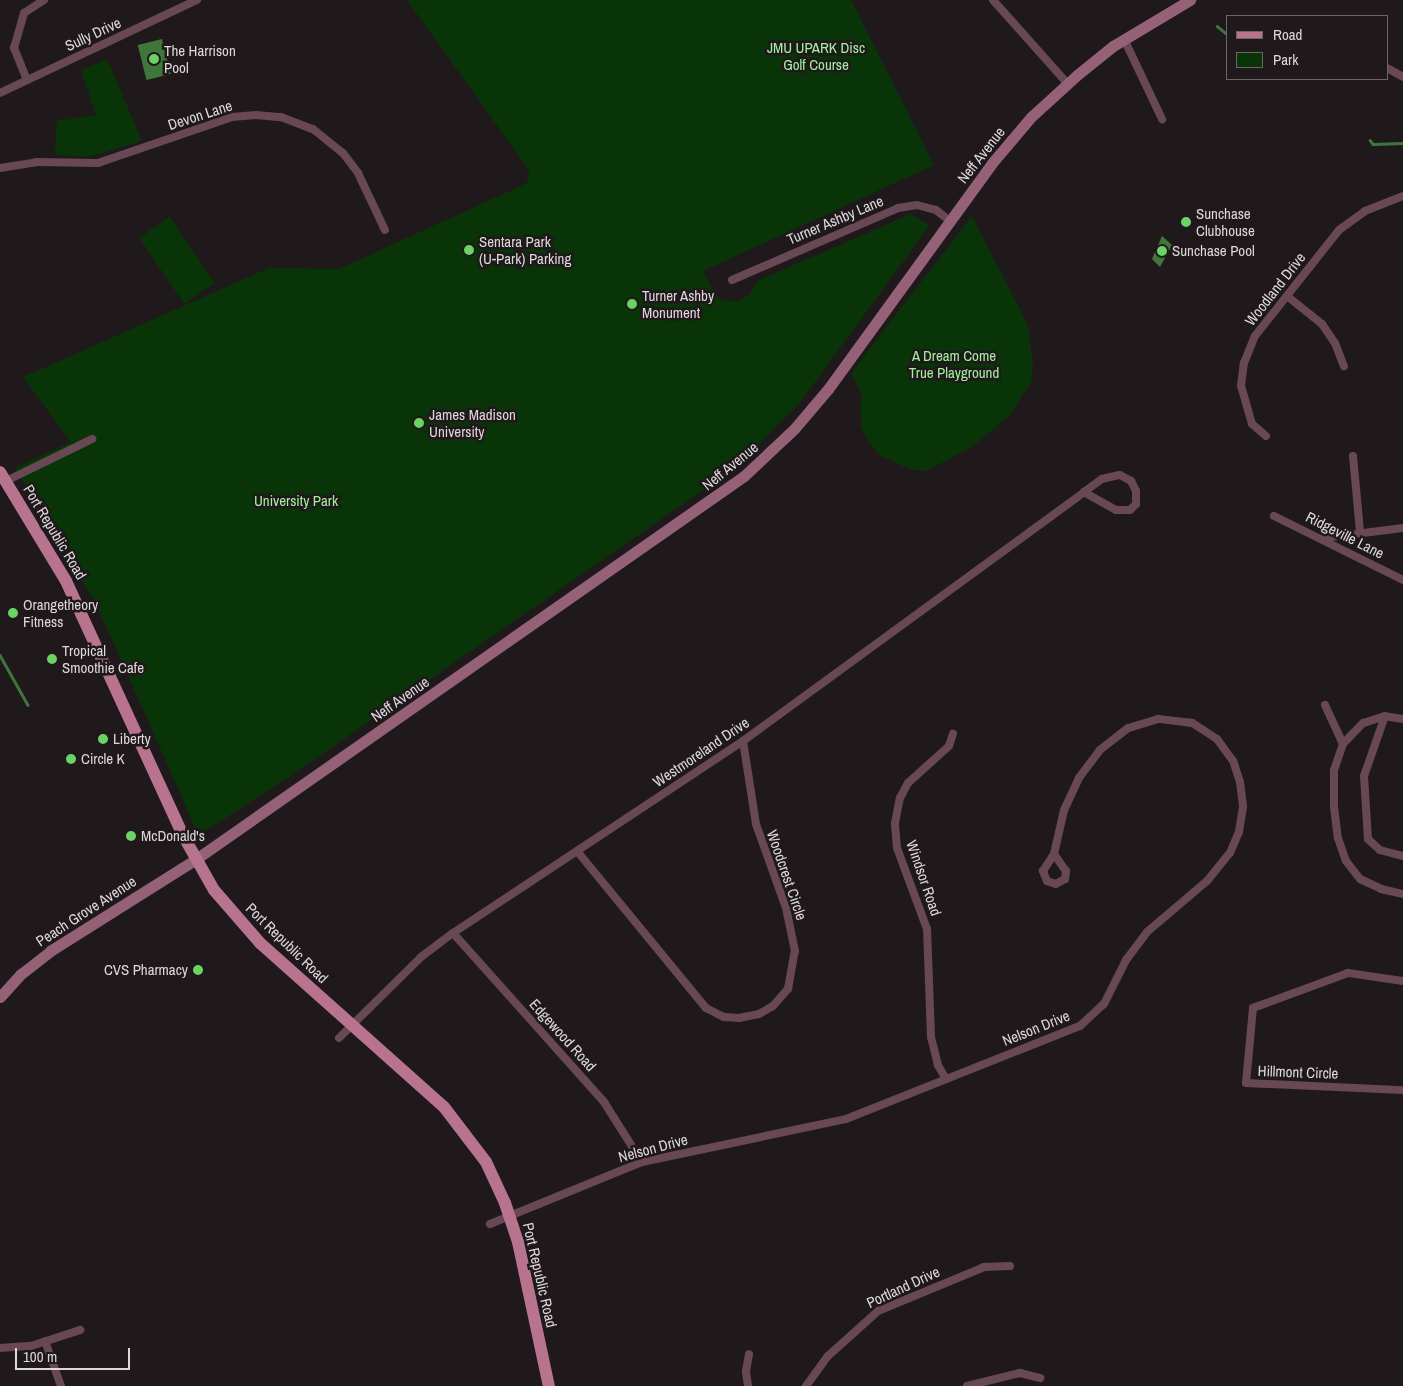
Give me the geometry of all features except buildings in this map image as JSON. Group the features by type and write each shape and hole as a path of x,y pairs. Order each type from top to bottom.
{"main road":[{"name":"Neff Avenue","path":"196,858 744,476 781,442 816,403 950,220 1014,137 1067,83 1124,39 1190,0"},
{"name":"Port Republic Road","path":"3,476 70,588 196,858 214,890 246,929 455,1118 488,1167 510,1218 548,1386"},
{"name":"Peach Grove Avenue","path":"0,997 21,974 50,951 196,858"}],"street":[{"path":"27,80 14,48 24,13 44,0"},
{"name":"Sully Drive","path":"0,93 197,0"},
{"path":"993,0 1067,83"},
{"path":"1124,39 1162,119"},
{"path":"1388,69 1403,77"},
{"name":"Devon Lane","path":"0,168 36,162 98,163 223,120 247,115 281,117 313,129 343,153 358,173 385,230"},
{"name":"Woodland Drive","path":"1266,436 1252,424 1241,386 1242,374 1255,336 1344,226 1371,208 1403,196"},
{"name":"Turner Ashby Lane","path":"732,280 898,208 917,205 936,210 950,220"},
{"path":"1287,296 1322,324 1335,343 1344,366"},
{"path":"3,476 92,440"},
{"path":"1353,456 1360,532"},
{"name":"Westmoreland Drive","path":"339,1038 351,1024 422,957 453,933 742,742 1084,492 1102,479 1120,475 1132,483 1137,502 1130,510 1118,511 1084,492"},
{"name":"Ridgeville Lane","path":"1274,516 1323,538 1403,580"},
{"path":"1323,538 1403,528"},
{"path":"1324,704 1343,744"},
{"path":"1385,716 1364,776 1368,839 1380,850 1403,856"},
{"path":"1403,719 1385,716 1363,723 1343,744 1334,770 1334,807 1338,838 1346,862 1360,879 1381,889 1403,894"},
{"name":"Nelson Drive","path":"490,1224 510,1218 642,1162 826,1126 1075,1029 1100,1008 1126,960 1147,932 1212,877 1233,849 1243,806 1240,782 1233,761 1217,739 1192,723 1158,719 1128,728 1098,753 1079,778 1064,810 1054,854"},
{"name":"Windsor Road","path":"946,1079 938,1065 931,1037 927,929 897,848 895,823 900,798 908,783 949,746 953,734"},
{"name":"Woodcrest Circle","path":"577,852 706,1008 720,1016 739,1018 759,1014 773,1006 788,989 795,951 786,908 756,824 742,742"},
{"name":"Edgewood Road","path":"453,933 604,1102 642,1162"},
{"name":"Hillmont Circle","path":"1403,981 1348,973 1253,1008 1246,1083 1403,1090"},
{"name":"Portland Drive","path":"806,1386 828,1356 878,1311 984,1267 1010,1266"},
{"path":"0,1348 24,1347 80,1330"},
{"path":"44,1342 61,1386"},
{"path":"748,1386 746,1371 749,1354"},
{"path":"967,1386 1020,1373 1040,1378"}],"green space":[{"name":"University Park","path":"407,0 851,0 934,165 703,271 714,293 723,301 740,301 750,294 757,281 911,214 930,225 799,404 755,448 712,484 286,779 205,831 196,829 97,606 15,468 71,442 23,377 269,268 339,269 527,183 529,170"},
{"path":"107,59 142,141 88,157 55,155 57,121 96,115 81,70"},
{"name":"A Dream Come True Playground","path":"972,216 1028,325 1033,366 1031,382 1010,415 973,446 927,471 912,470 881,456 869,443 861,427 861,393 851,373"},
{"path":"170,217 215,283 184,304 139,238"}],"shaded area":[{"name":"The Harrison Pool","path":"162,39 171,74 146,80 138,45"},
{"name":"Sunchase Pool","path":"1162,236 1172,245 1160,267 1152,259"}],"waterway":[{"path":"1217,26 1226,33"},
{"path":"1370,140 1373,144 1403,143"},
{"path":"0,655 28,705"}],"place":[{"name":"The Harrison Pool","path":"154,59"},
{"name":"Sunchase Clubhouse","path":"1186,222"},
{"name":"Sentara Park (U-Park) Parking","path":"469,250"},
{"name":"Sunchase Pool","path":"1162,251"},
{"name":"Turner Ashby Monument","path":"632,304"},
{"name":"James Madison University","path":"419,423"},
{"name":"Orangetheory Fitness","path":"13,613"},
{"name":"Tropical Smoothie Cafe","path":"52,659"},
{"name":"Liberty","path":"103,739"},
{"name":"Circle K","path":"71,759"},
{"name":"McDonald's","path":"131,836"},
{"name":"CVS Pharmacy","path":"198,970"}],"park label":[{"name":"JMU UPARK Disc Golf Course","path":"816,56"}]}
